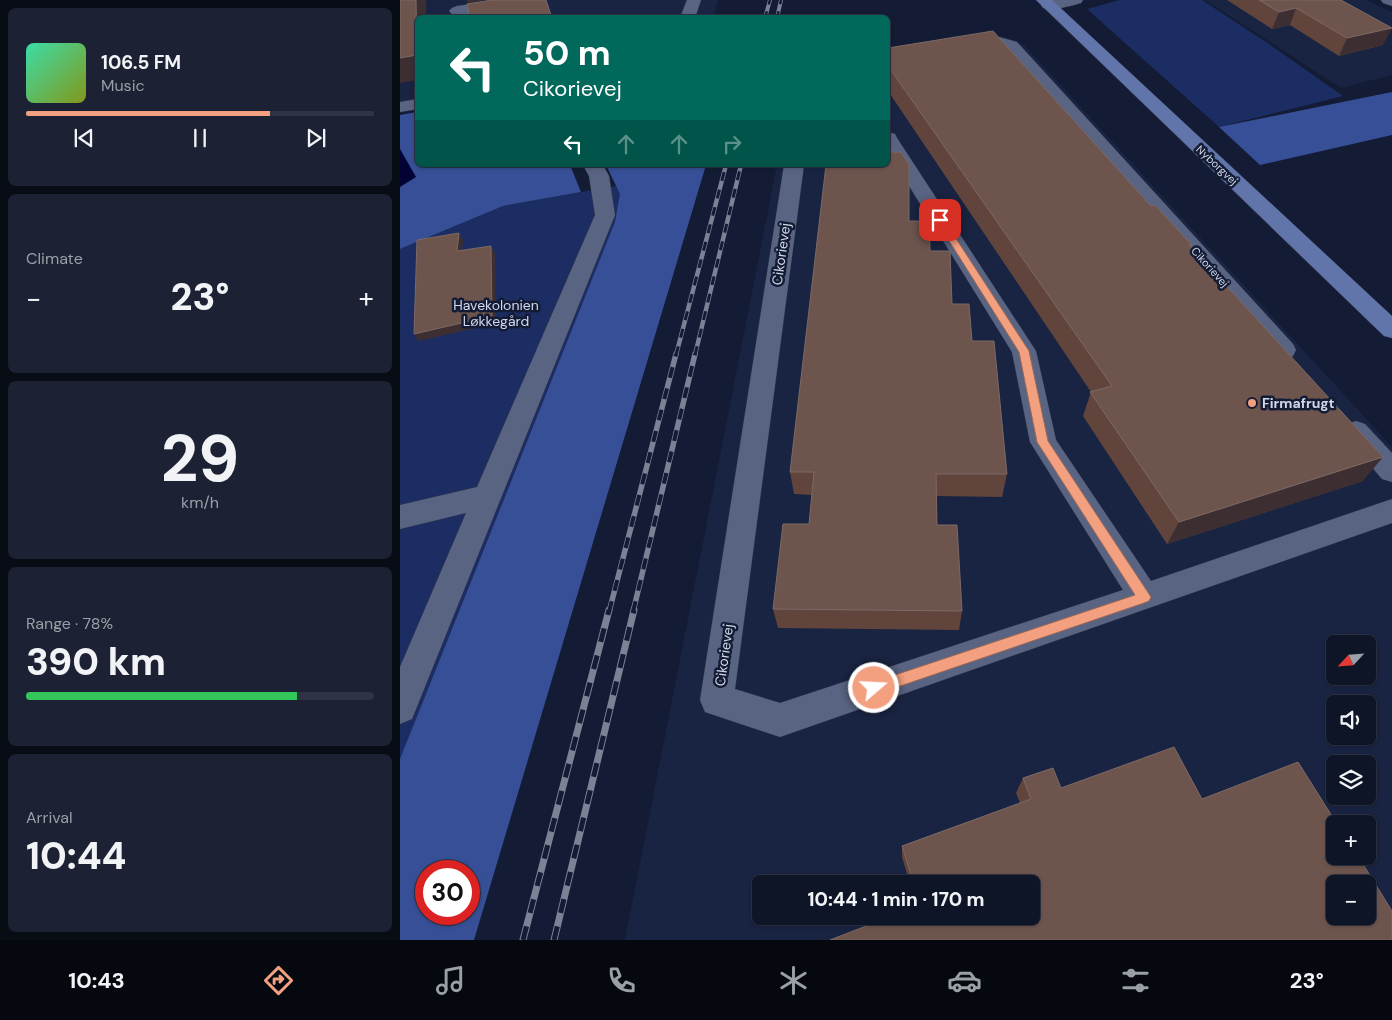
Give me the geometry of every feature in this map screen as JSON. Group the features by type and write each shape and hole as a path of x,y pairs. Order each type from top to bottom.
{"main road":[{"name":"Nyborgvej","path":"1045,2 1392,330"}],"street":[{"path":"457,10 529,0"},
{"path":"687,15 694,0"},
{"path":"1045,2 1076,0"},
{"path":"1388,0 1392,2"},
{"name":"Cikorievej","path":"942,47 979,40 997,40 1011,45 1294,361"},
{"path":"400,107 415,104"},
{"path":"890,141 1024,351 1043,442 1144,597"},
{"path":"400,707 605,215 599,176 594,167"},
{"name":"Cikorievej","path":"794,167 717,700 780,720 1144,597 1392,510"},
{"path":"1346,420 1392,471"},
{"path":"400,517 486,497"}],"shaded area":[{"path":"400,0 718,0 714,15 415,15 415,109 400,112"},
{"path":"1205,0 1366,0 1392,12 1392,75 1341,88"},
{"path":"972,34 1005,37 1024,45 1392,447 1392,940 625,940 777,167 890,167 890,52"},
{"path":"1392,92 1392,135 1260,165 1219,127"},
{"path":"415,112 415,167 571,167 581,192 503,206 400,249 400,115"},
{"path":"400,149 416,177 400,187"},
{"path":"607,167 705,167 480,920 480,860 415,860 415,925 478,925 474,940 400,940 400,759 615,222 620,194"}],"green space":[{"path":"1120,0 1202,0 1343,96 1219,127 1087,9"},
{"name":"Havekolonien Løkkegård","path":"621,185 643,190 400,837 400,249 503,206"}],"building":[{"path":"400,0 416,0 415,55 400,58"},
{"path":"492,0 546,0 551,15 469,15 467,4"},
{"path":"1259,0 1341,0 1392,28 1347,38 1296,8 1279,12"},
{"path":"993,31 1151,206 1155,205 1192,245 1189,245 1383,457 1179,522 1090,392 1112,386 890,69 890,48"},
{"path":"890,152 901,152 909,164 909,221 929,221 930,251 950,251 952,304 969,304 972,341 994,341 1007,474 936,474 937,525 957,525 962,611 773,609 783,524 809,524 814,472 790,472 826,167 890,167"},
{"path":"459,233 457,251 491,246 492,316 414,334 417,240"},
{"path":"1174,747 1202,799 1298,762 1331,815 1326,815 1326,865 1364,865 1370,875 1326,875 1326,925 1376,925 1376,885 1392,911 1392,940 830,940 869,925 1040,925 1040,875 911,875 902,846 1031,799 1023,778 1053,768 1061,788"}],"railway":[{"path":"766,15 770,0"},
{"path":"778,15 781,0"},
{"path":"676,355 725,167"},
{"path":"695,355 741,167"},
{"path":"609,612 676,354"},
{"path":"633,612 695,354"},
{"path":"523,940 609,610"},
{"path":"554,940 634,610"}],"place":[{"name":"Firmafrugt","path":"1252,403"}],"route":[{"path":"874,688 1144,597 1043,442 1024,351 940,220"}]}
